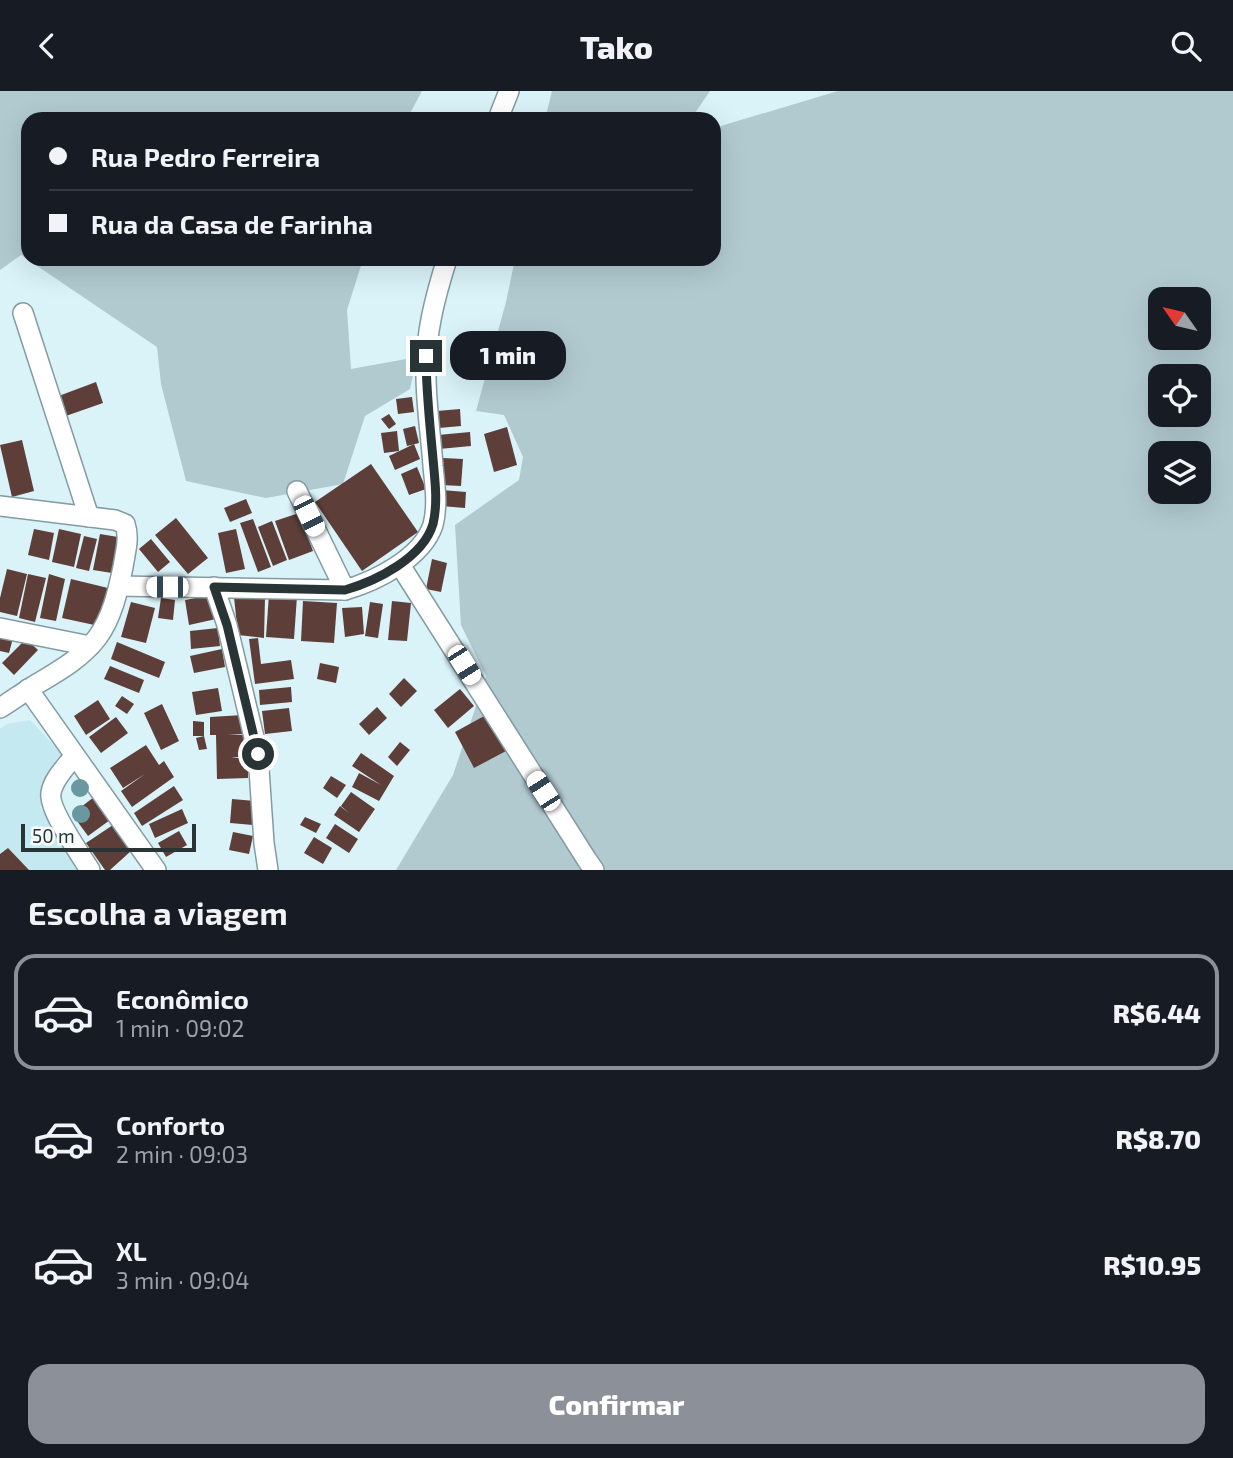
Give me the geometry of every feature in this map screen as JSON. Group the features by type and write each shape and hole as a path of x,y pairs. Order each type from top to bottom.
{"street":[{"path":"501,112 509,91"},
{"path":"119,586 345,590 360,586 400,565 424,542 432,525 436,501 426,356 429,325 445,266"},
{"path":"23,313 89,517"},
{"path":"297,491 345,590"},
{"path":"0,506 115,520 125,524 127,530 119,586 112,610 99,636 69,664 0,708"},
{"path":"400,565 594,870"},
{"path":"214,587 227,625 258,754 268,870"},
{"path":"0,628 90,646"},
{"path":"28,689 156,870"},
{"path":"74,756 56,779 50,800 55,813 90,870"}],"shaded area":[{"path":"0,91 422,91 411,112 21,112 21,255 0,270"},
{"path":"552,91 710,91 696,112 547,112"},
{"path":"838,91 1233,91 1233,870 396,870 453,775 486,676 461,625 455,525 519,480 523,457 504,415 476,411 514,266 721,266 721,126"},
{"path":"37,266 361,266 347,310 351,369 417,357 410,389 365,416 343,484 266,498 186,481 161,384 157,347"},
{"path":"30,720 65,757 40,807 82,870 0,870 0,729 7,724"}],"building":[{"path":"96,382 103,403 63,417 56,397"},
{"path":"412,397 414,412 398,414 396,399"},
{"path":"460,409 461,426 439,428 437,411"},
{"path":"389,414 396,424 389,429 381,419"},
{"path":"415,426 419,443 407,446 403,429"},
{"path":"507,427 517,465 494,472 484,434"},
{"path":"397,431 399,451 384,453 381,433"},
{"path":"470,432 471,446 439,449 438,435"},
{"path":"22,440 34,491 12,497 0,445"},
{"path":"414,444 420,459 395,470 389,456"},
{"path":"443,458 463,459 461,486 441,485"},
{"path":"371,464 418,532 362,571 315,502"},
{"path":"417,467 426,489 409,495 401,474"},
{"path":"442,490 466,492 465,508 441,506"},
{"path":"246,499 252,513 230,522 224,508"},
{"path":"299,513 313,551 289,560 275,521"},
{"path":"176,518 208,558 188,574 155,535"},
{"path":"253,519 271,567 258,572 240,523"},
{"path":"272,521 287,560 273,566 258,527"},
{"path":"34,529 54,533 49,560 28,555"},
{"path":"59,529 81,534 74,567 52,562"},
{"path":"236,529 245,569 226,573 218,533"},
{"path":"100,534 118,537 112,573 93,570"},
{"path":"84,536 97,539 89,571 76,568"},
{"path":"151,539 170,562 158,572 139,549"},
{"path":"432,559 447,563 441,592 426,589"},
{"path":"7,569 27,574 17,616 0,612 0,598"},
{"path":"28,574 46,578 35,622 19,618"},
{"path":"49,574 65,579 56,621 40,618"},
{"path":"71,579 108,588 99,626 62,618"},
{"path":"269,594 297,596 294,639 266,637"},
{"path":"211,595 216,619 189,625 185,600"},
{"path":"234,597 265,598 264,638 238,635"},
{"path":"161,598 175,600 173,620 158,618"},
{"path":"303,601 337,603 334,643 301,641"},
{"path":"392,601 411,603 407,641 388,640"},
{"path":"131,602 155,608 146,643 121,637"},
{"path":"370,602 383,604 378,638 365,636"},
{"path":"362,607 364,634 345,637 342,608"},
{"path":"218,628 220,646 191,649 190,631"},
{"path":"0,635 13,638 9,653 0,651"},
{"path":"258,638 261,664 291,660 294,679 255,684 249,639"},
{"path":"26,639 38,650 14,675 2,663"},
{"path":"117,642 165,662 159,678 111,659"},
{"path":"222,649 225,667 194,673 190,656"},
{"path":"320,663 339,667 336,683 317,679"},
{"path":"110,666 144,680 139,693 104,679"},
{"path":"404,678 417,691 401,707 389,694"},
{"path":"291,687 292,702 260,705 259,690"},
{"path":"218,688 222,711 196,715 192,692"},
{"path":"460,689 474,706 448,728 434,710"},
{"path":"122,696 134,704 127,714 115,706"},
{"path":"98,700 110,719 86,735 74,716"},
{"path":"162,704 179,741 161,750 144,713"},
{"path":"377,707 387,718 369,735 359,724"},
{"path":"289,708 292,731 265,734 262,711"},
{"path":"243,715 244,734 228,735 246,735 247,756 231,758 248,758 248,778 217,779 216,735 210,735 210,717"},
{"path":"486,715 506,751 474,768 455,732"},
{"path":"116,717 128,733 101,753 89,737"},
{"path":"193,721 204,722 204,736 193,736"},
{"path":"204,736 207,749 199,750 196,738"},
{"path":"400,742 410,750 397,766 388,757"},
{"path":"146,745 159,765 164,761 174,777 132,807 121,791 145,774 123,788 110,768"},
{"path":"361,753 394,776 379,801 352,787 359,773 381,785 352,766"},
{"path":"331,776 346,785 337,798 323,788"},
{"path":"174,786 183,800 142,826 134,813"},
{"path":"351,792 375,809 359,832 334,815 340,806 349,813 341,806"},
{"path":"94,797 110,820 88,836 72,814"},
{"path":"232,799 255,801 253,825 230,823"},
{"path":"182,809 188,823 155,838 149,824"},
{"path":"305,817 321,824 316,833 300,825"},
{"path":"335,824 358,839 349,853 326,838"},
{"path":"113,825 131,851 110,870 105,870 86,843"},
{"path":"179,831 187,845 166,857 158,843"},
{"path":"233,832 253,836 249,854 229,850"},
{"path":"314,837 332,848 323,864 304,853"},
{"path":"8,848 29,870 0,870 0,854"}],"route":[{"path":"258,754 227,625 214,587 345,590 360,586 400,565 424,542 432,525 436,501 426,356"}]}
